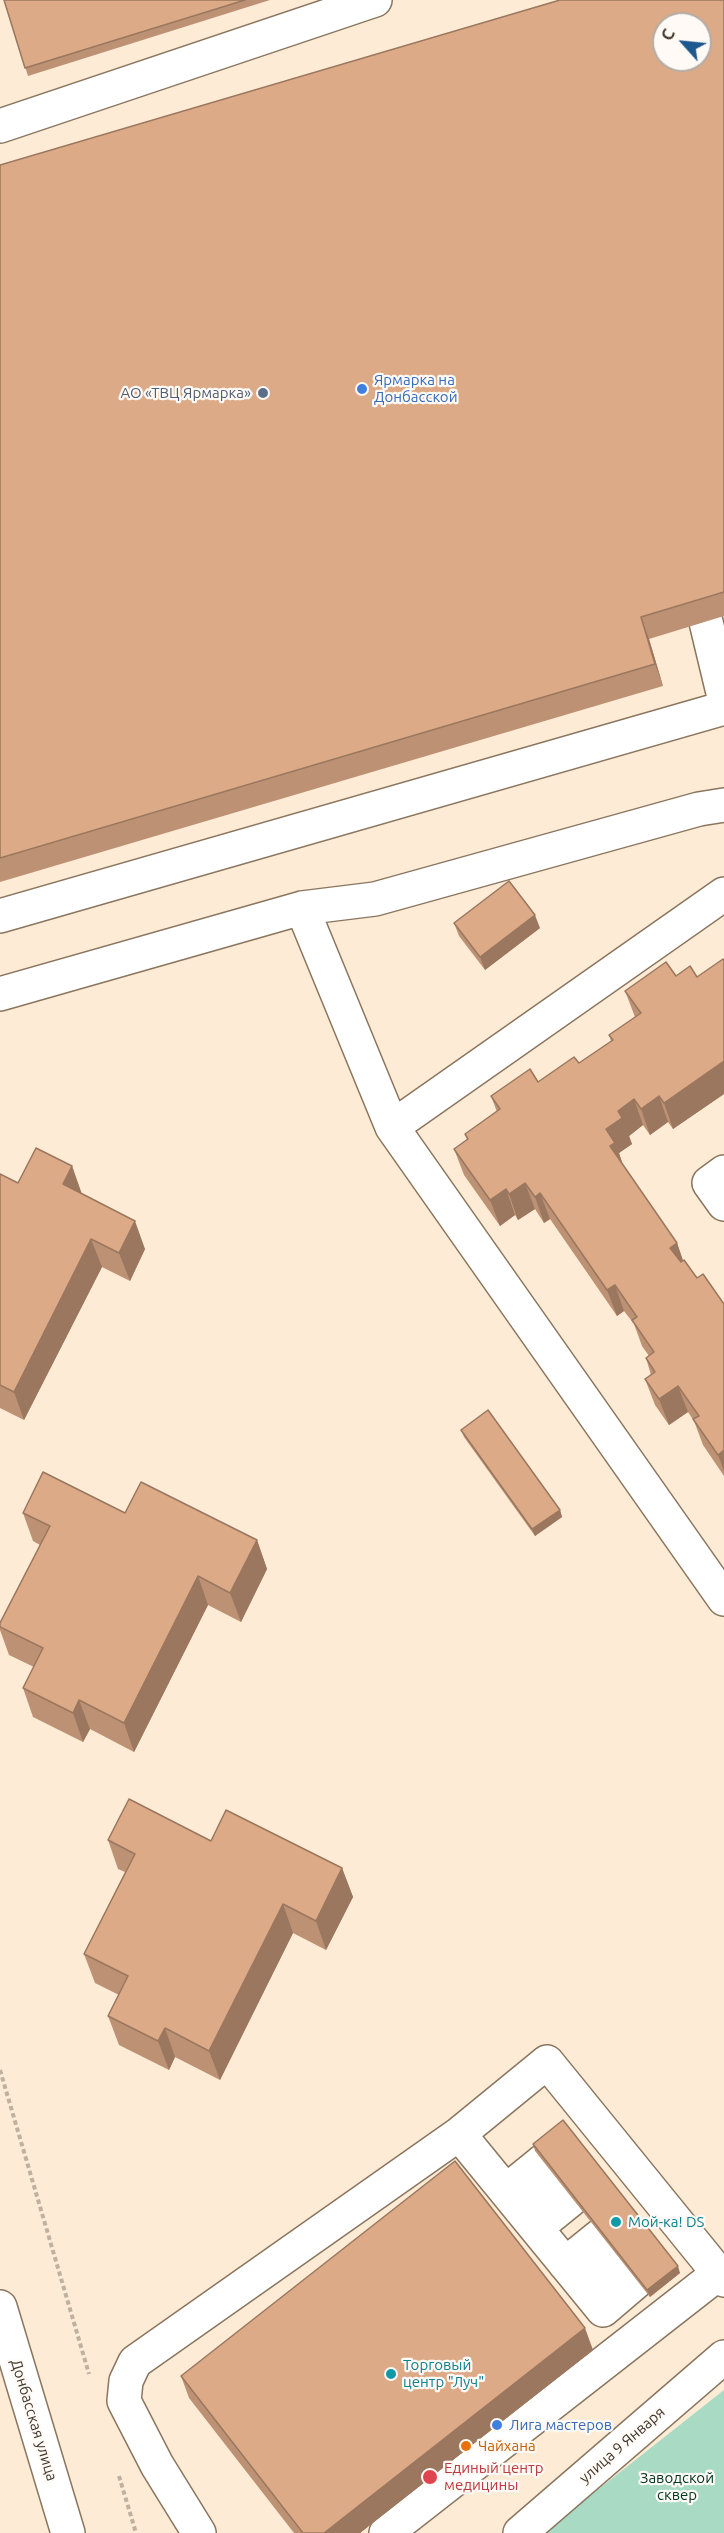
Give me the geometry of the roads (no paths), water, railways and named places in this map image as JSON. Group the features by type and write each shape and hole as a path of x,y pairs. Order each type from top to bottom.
{"street":[{"path":"0,126 375,0"},
{"path":"706,622 724,697"},
{"path":"0,916 724,708"},
{"path":"0,994 302,908 375,899 699,809 724,805"},
{"path":"392,1126 724,894"},
{"path":"302,908 392,1126 724,1599"},
{"path":"724,1172 709,1183 724,1204"},
{"path":"199,2533 157,2465 124,2401 126,2381 135,2362 459,2134 547,2062 598,2147 661,2225 721,2276 386,2533"},
{"path":"459,2134 521,2210 575,2276 603,2310 619,2258 575,2276"},
{"path":"521,2210 558,2180 521,2210"},
{"name":"Донбасская улица","path":"0,2307 63,2531"},
{"name":"улица 9 Января","path":"520,2533 724,2357"}],"place":[{"name":"Ярмарка на Донбасской","path":"362,389"},
{"name":"АО «ТВЦ Ярмарка»","path":"263,393"},
{"name":"Мой-ка! DS","path":"616,2222"},
{"name":"Торговый центр \"Луч\"","path":"391,2374"},
{"name":"Лига мастеров","path":"497,2425"},
{"name":"Чайхана","path":"466,2446"},
{"name":"Единый центр медицины","path":"430,2477"}],"park label":[{"name":"Заводской сквер","path":"677,2486"}]}
